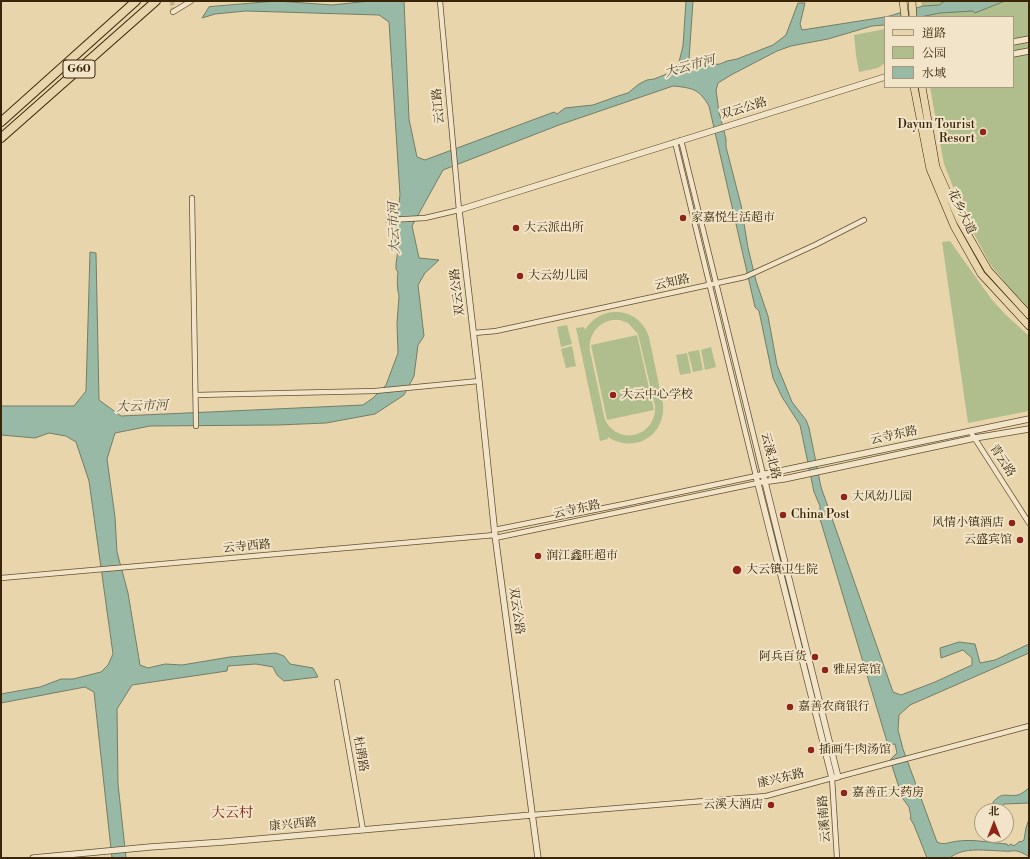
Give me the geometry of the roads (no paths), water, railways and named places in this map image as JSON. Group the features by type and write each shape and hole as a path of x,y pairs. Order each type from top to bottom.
{"highway":[{"name":"G60","path":"1,122 136,1"},
{"name":"G60","path":"1,138 156,1"}],"main road":[{"path":"912,1 913,16"},
{"path":"904,2 905,16"},
{"name":"花乡大道","path":"914,88 930,169 954,226 981,274 1029,326"},
{"name":"花乡大道","path":"922,88 936,167 960,221 988,270 1029,315"}],"street":[{"path":"173,12 191,1"},
{"name":"云江路","path":"440,1 459,210"},
{"path":"1014,42 1029,39"},
{"path":"1014,54 1029,51"},
{"name":"双云公路","path":"538,858 495,534 480,381 459,210 884,77"},
{"name":"云溪北路","path":"678,141 716,284 765,482 835,778"},
{"name":"云溪北路","path":"678,141 710,285 756,476 835,778"},
{"path":"192,198 196,426"},
{"path":"388,220 425,218 459,210"},
{"name":"云知路","path":"474,333 496,331 745,277 815,245 864,220"},
{"path":"196,395 375,391 480,381"},
{"name":"云寺东路","path":"495,534 763,474 1029,419"},
{"name":"云寺东路","path":"495,534 805,475 975,438 1029,429"},
{"name":"青云路","path":"970,431 1029,523"},
{"name":"云寺西路","path":"1,578 495,534"},
{"name":"杜鹃路","path":"338,682 363,830"},
{"name":"康兴东路","path":"532,815 766,796 888,762 917,756 1029,726"},
{"name":"云溪南路","path":"835,778 837,858"},
{"name":"康兴西路","path":"33,858 532,815"}],"water":[{"name":"大云市河","path":"277,1 332,5 370,1 404,1 409,119 417,157 425,160 554,112 557,114 565,108 593,105 628,93 639,84 647,80 654,79 677,70 683,46 686,1 693,1 689,59 692,64 720,64 773,45 786,35 798,3 805,3 800,24 802,30 884,17 884,25 872,26 828,39 791,46 777,51 731,75 718,83 716,90 719,112 726,139 726,147 741,205 748,248 756,281 768,316 777,365 792,402 806,420 809,428 821,487 893,692 901,695 935,682 972,665 972,658 963,650 941,658 940,648 959,642 975,644 980,663 995,660 1029,644 1029,653 910,705 899,715 898,730 903,749 937,842 945,843 971,840 974,840 974,843 998,843 1007,844 1008,846 1011,844 1014,846 1020,841 1021,842 1024,840 1029,819 1029,858 1020,852 1015,851 976,850 955,854 950,858 927,858 910,818 909,807 903,799 890,760 897,753 895,744 888,745 820,519 820,506 814,492 800,425 782,397 773,378 759,311 755,307 709,106 702,96 695,90 673,86 559,125 443,170 412,226 419,258 439,260 425,273 418,285 424,336 418,345 414,376 404,395 375,414 326,423 150,426 115,433 107,459 115,517 117,552 128,593 140,665 148,668 165,664 182,665 230,657 276,653 284,656 290,664 313,668 318,677 284,681 277,675 273,667 256,664 228,666 227,671 132,685 117,709 118,784 126,858 112,858 94,692 85,687 1,703 1,694 40,687 61,679 73,679 101,672 108,665 113,654 89,481 76,442 66,436 49,433 35,438 1,435 1,406 74,406 86,391 90,252 96,253 99,400 121,416 363,405 373,398 386,385 398,353 397,323 399,296 397,284 398,272 396,269 396,264 398,249 393,235 396,228 400,195 389,22 379,15 246,11 215,14 202,18 209,7"},
{"path":"945,1 1005,1 975,13 973,11 940,13 925,16 889,16 923,6 939,5"},
{"path":"1029,788 1029,803 993,803 1002,795 1018,795"}],"tunnel":[{"path":"172,1 173,12"}],"place":[{"name":"Dayun Tourist Resort","path":"983,132"},
{"name":"家嘉悦生活超市","path":"683,218"},
{"name":"大云派出所","path":"516,228"},
{"name":"大云幼儿园","path":"520,276"},
{"name":"大云中心学校","path":"613,395"},
{"name":"大风幼儿园","path":"844,497"},
{"name":"China Post","path":"783,515"},
{"name":"风情小镇酒店","path":"1012,523"},
{"name":"云盛宾馆","path":"1020,540"},
{"name":"润江鑫旺超市","path":"538,556"},
{"name":"大云镇卫生院","path":"737,570"},
{"name":"阿兵百货","path":"815,657"},
{"name":"雅居宾馆","path":"825,670"},
{"name":"嘉善农商银行","path":"790,707"},
{"name":"插画牛肉汤馆","path":"811,750"},
{"name":"嘉善正大药房","path":"844,793"},
{"name":"云溪大酒店","path":"771,805"}],"district":[{"name":"大云村","path":"232,814"}]}
